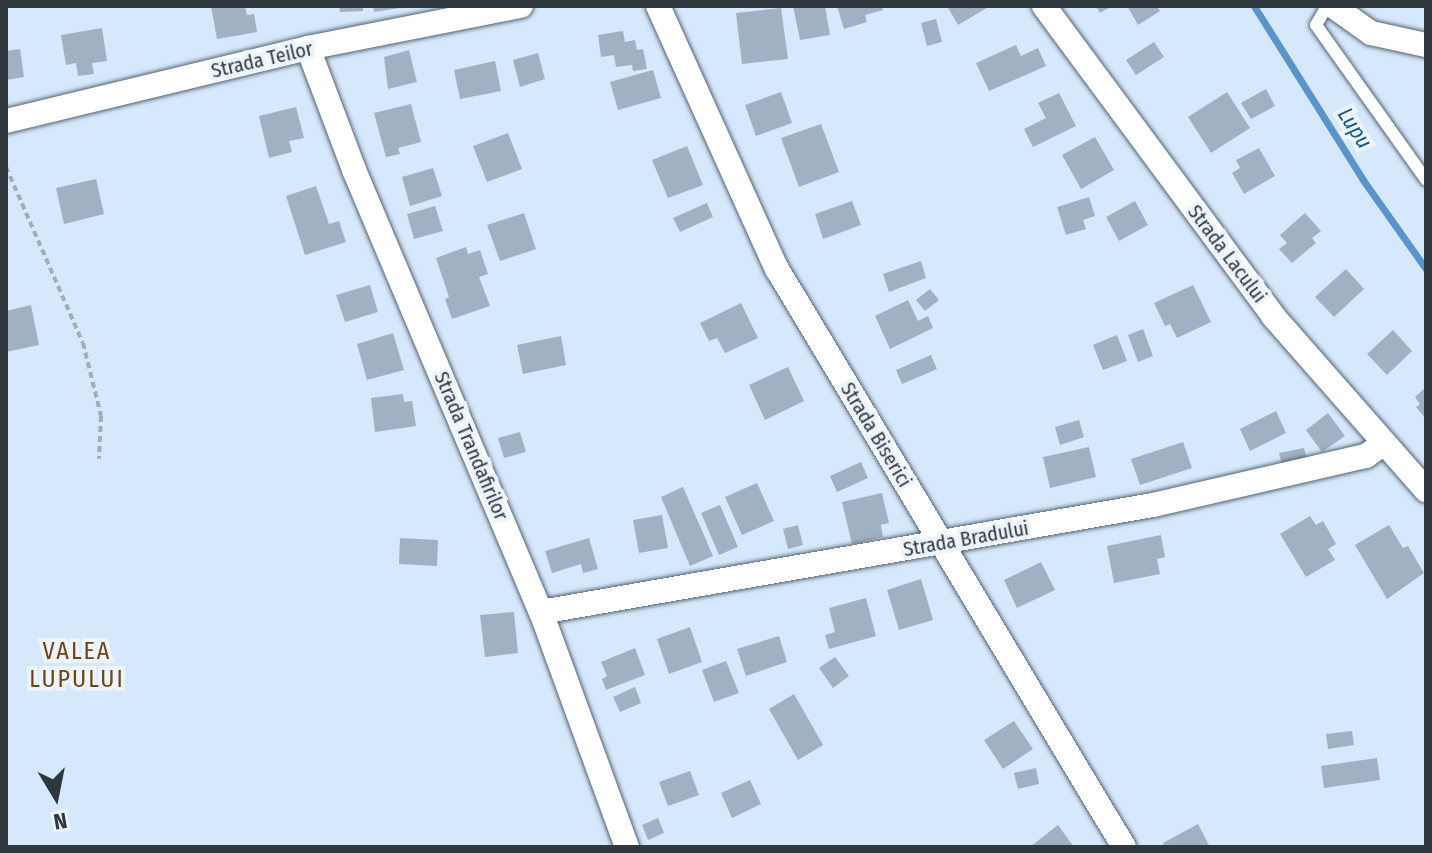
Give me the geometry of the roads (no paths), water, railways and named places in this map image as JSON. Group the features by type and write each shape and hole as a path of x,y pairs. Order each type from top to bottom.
{"street":[{"name":"Strada Teilor","path":"6,121 308,48 521,6"},
{"name":"Strada Biserici","path":"658,6 777,269 1124,847"},
{"name":"Strada Lacului","path":"1044,6 1273,316 1426,490"},
{"path":"1330,6 1371,33 1426,45"},
{"name":"Strada Trandafirilor","path":"308,48 354,170 541,612 627,847"},
{"name":"Strada Bradului","path":"541,612 941,545 1153,505 1366,456 1384,443"}],"lane":[{"path":"1330,6 1316,25 1426,180"}],"waterway":[{"name":"Lupu","path":"1254,6 1363,180 1426,269"}],"district":[{"name":"VALEA LUPULUI","path":"77,666"}]}
